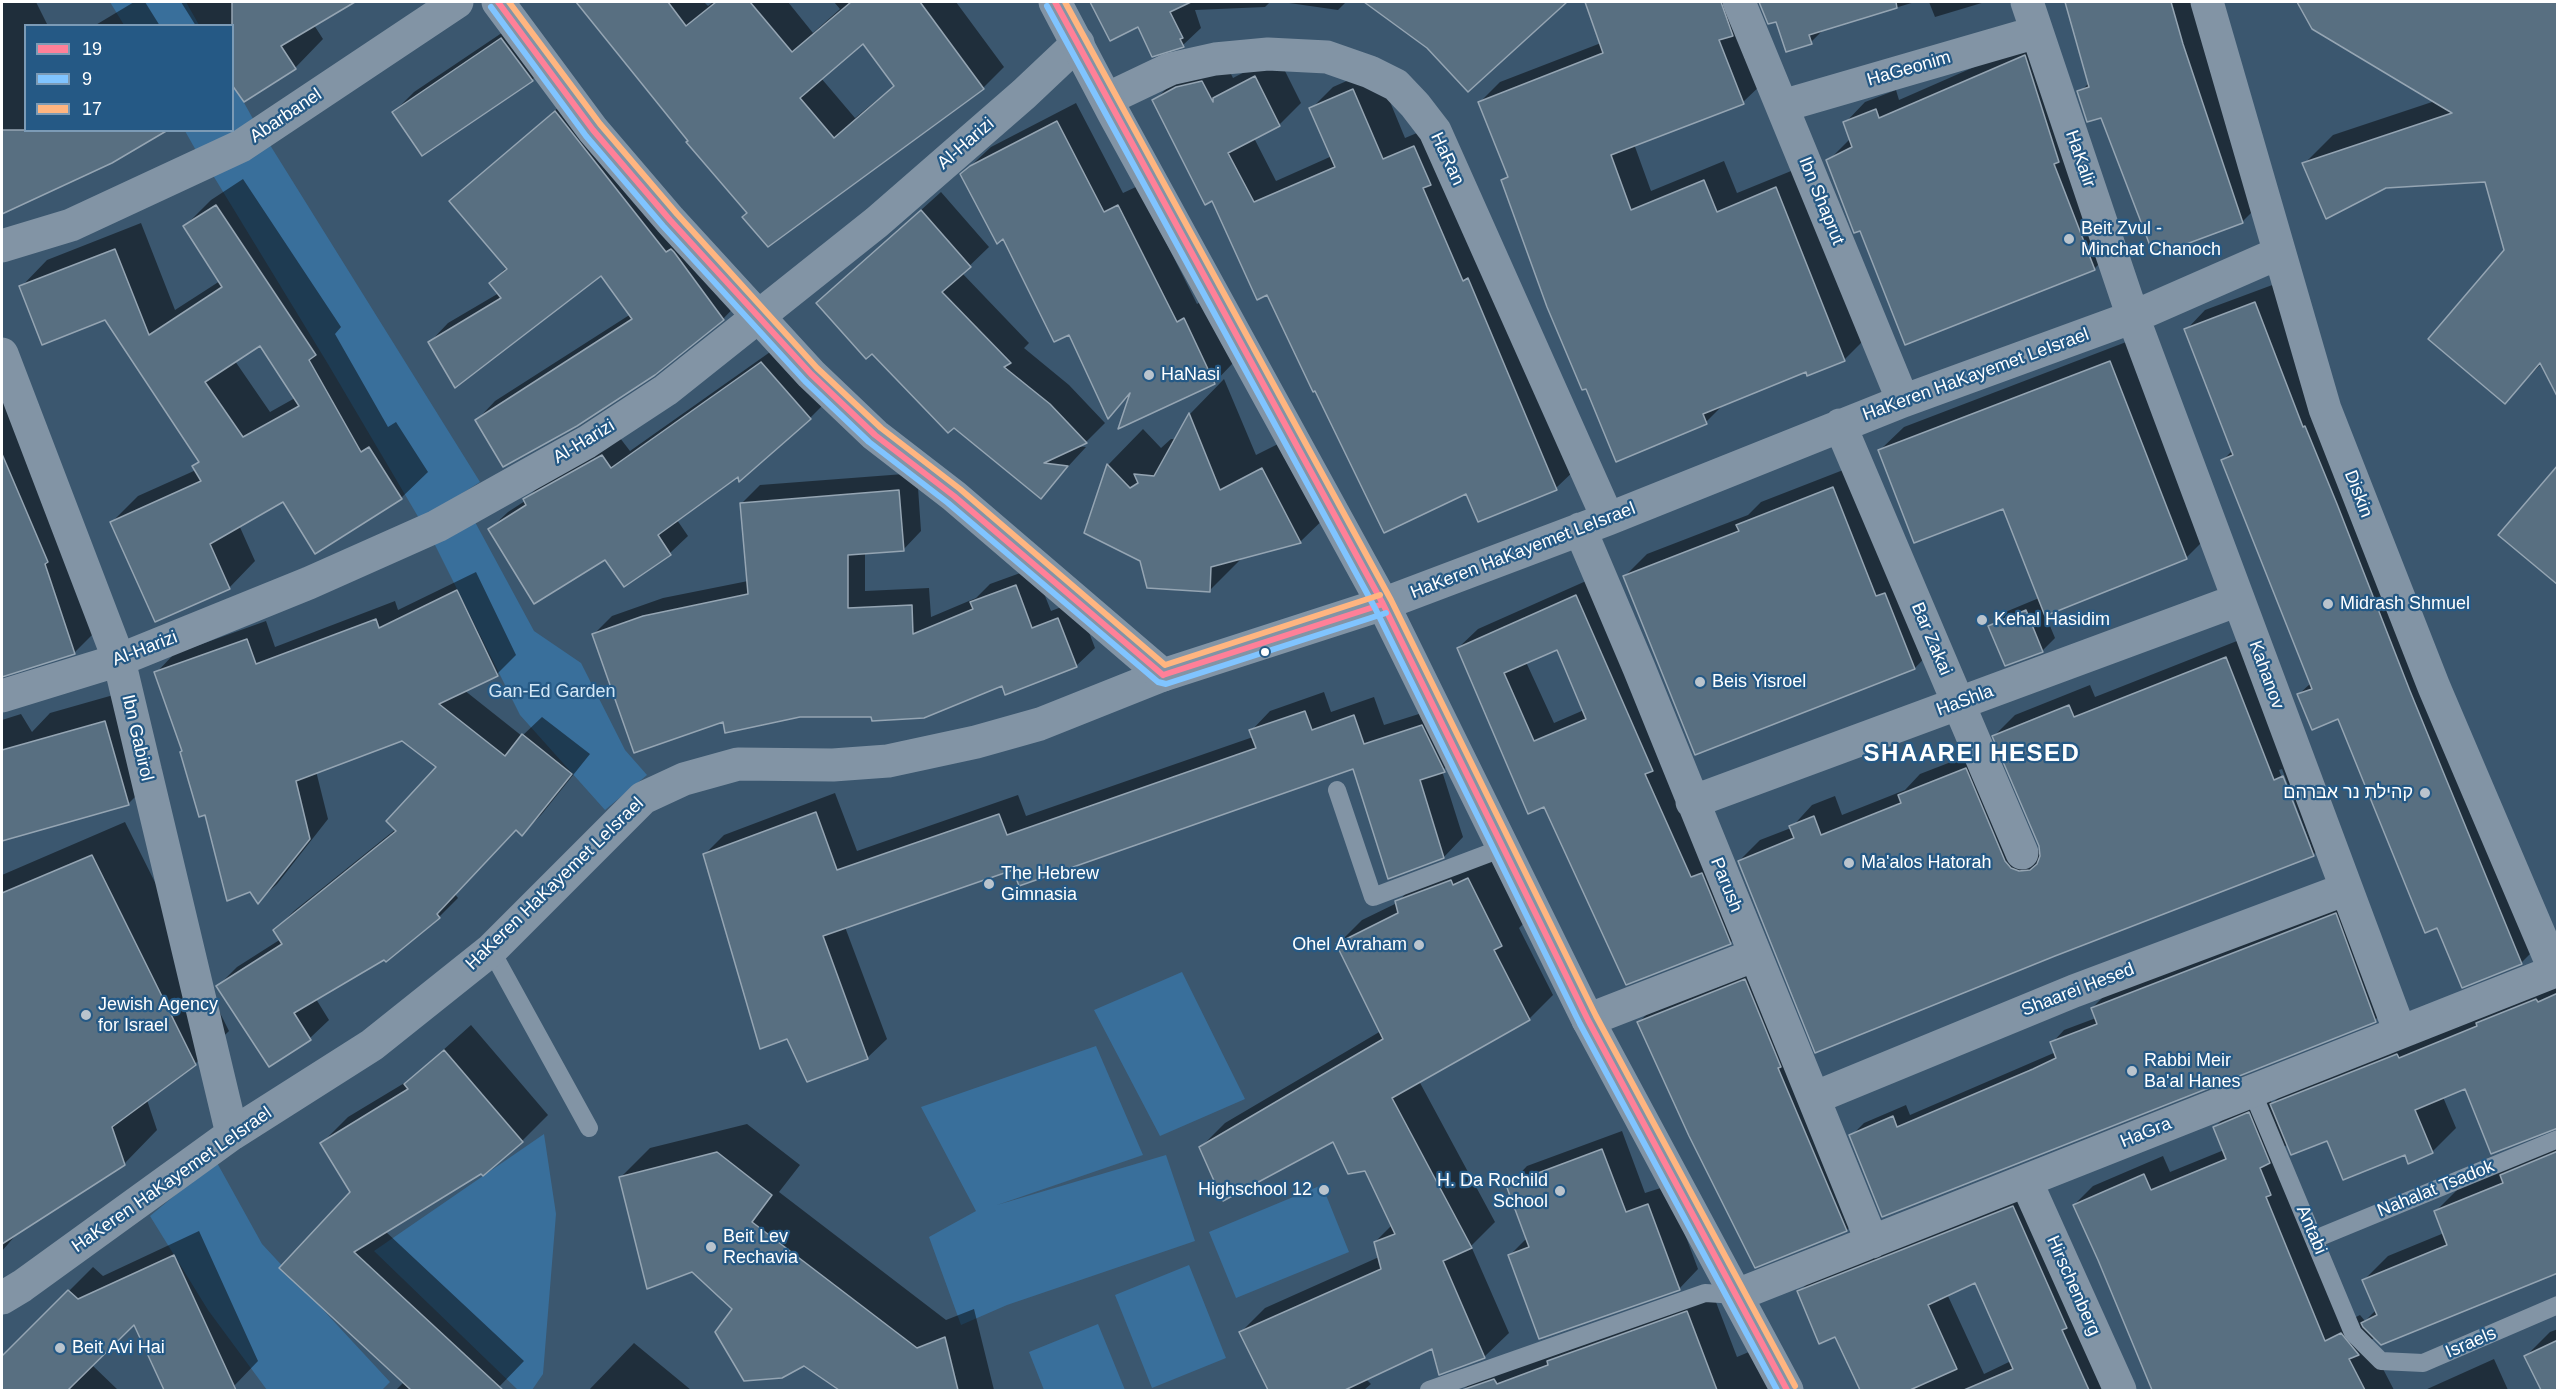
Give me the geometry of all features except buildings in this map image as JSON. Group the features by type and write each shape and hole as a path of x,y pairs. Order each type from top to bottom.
{"street":[{"name":"Abarbanel","path":"2,246 71,225 241,146 457,2"},
{"path":"498,2 593,130 811,374 875,435 954,496 1163,675"},
{"path":"1055,2 1383,604 1588,1020 1787,1390"},
{"name":"Ibn Shaprut","path":"1739,2 1903,401"},
{"name":"HaKalir","path":"2027,2 2133,317"},
{"name":"Diskin","path":"2207,2 2325,409 2434,687 2556,974"},
{"name":"HaGeonim","path":"1782,106 2037,32"},
{"name":"Al-Harizi","path":"2,696 119,660 309,583 437,526 597,436 666,390 877,222 1024,94 1078,43"},
{"name":"HaRan","path":"1107,99 1170,69 1215,59 1268,54 1327,57 1370,72 1396,85 1435,131 1594,524"},
{"name":"HaKeren HaKayemet LeIsrael","path":"8,1297 232,1134 372,1045 490,950 643,798 684,779 738,764 833,765 899,759 976,742 1040,724 1163,675 1383,604 1594,524 1840,425 2133,317 2279,254"},
{"name":"Kahanov","path":"2133,317 2400,1032"},
{"name":"Ibn Gabirol","path":"2,354 119,660 232,1134"},
{"name":"Bar Zakai","path":"1840,425 2022,853"},
{"name":"Parush","path":"1594,524 1639,668 1872,1242"},
{"name":"HaShla","path":"1692,802 2238,600"},
{"name":"Shaarei Hesed","path":"1814,1098 2074,991 2346,889"},
{"path":"1588,1020 1755,956"},
{"name":"HaGra","path":"1737,1295 2400,1032 2556,974"},
{"name":"Hirschenberg","path":"2026,1181 2120,1390"}],"lane":[{"path":"1336,790 1373,897 1503,848"},
{"path":"490,950 589,1128"},
{"name":"Antabi","path":"2252,1091 2353,1333 2381,1361"},
{"name":"Nahalat Tsadok","path":"2315,1239 2558,1139"},
{"path":"1429,1390 1705,1293 1737,1295"},
{"name":"Israels","path":"2381,1361 2423,1363 2558,1305"}],"green space":[{"path":"110,2 186,2 198,24 123,24"},
{"path":"234,85 257,126 198,154 186,132 234,132"},
{"path":"270,145 480,482 420,520 211,172"},
{"name":"Gan-Ed Garden","path":"475,522 534,631 581,663 625,750 647,775 605,810 520,715 433,541"},
{"path":"1182,972 1245,1099 1160,1136 1094,1010"},
{"path":"1096,1046 1143,1155 997,1205 1166,1155 1195,1241 1007,1305 961,1325 929,1237 976,1211 921,1107"},
{"path":"544,1134 556,1214 543,1374 532,1390 518,1390 374,1251"},
{"path":"216,1161 262,1244 390,1382 382,1390 267,1390 208,1310 150,1216"},
{"path":"1322,1185 1349,1252 1236,1298 1209,1232"},
{"path":"1189,1265 1226,1358 1152,1388 1115,1295"},
{"path":"1098,1324 1125,1390 1044,1390 1029,1352"}],"transit line":[{"name":"19","path":"498,2 593,130 670,220 811,374 875,435 954,496 1163,675"},
{"name":"17","path":"509,2 600,124 677,214 817,368 881,428 960,489 1165,665 1380,595"},
{"name":"19","path":"1055,2 1383,604 1588,1020 1787,1390"},
{"name":"17","path":"1065,2 1391,600 1596,1016 1795,1386"},
{"name":"9","path":"1047,6 1375,608 1580,1024 1777,1390"},
{"name":"9","path":"491,7 586,136 663,226 805,381 869,442 948,503 1158,682 1166,684 1386,613"},
{"name":"19","path":"1163,675 1383,604"}],"place":[{"name":"Beit Zvul - Minchat Chanoch","path":"2069,239"},
{"name":"HaNasi","path":"1149,375"},
{"name":"Midrash Shmuel","path":"2328,604"},
{"name":"Kehal Hasidim","path":"1982,620"},
{"name":"Beis Yisroel","path":"1700,682"},
{"name":"קהילת נר אברהם","path":"2425,793"},
{"name":"Ma'alos Hatorah","path":"1849,863"},
{"name":"The Hebrew Gimnasia","path":"989,884"},
{"name":"Ohel Avraham","path":"1419,945"},
{"name":"Jewish Agency for Israel","path":"86,1015"},
{"name":"Rabbi Meir Ba'al Hanes","path":"2132,1071"},
{"name":"Highschool 12","path":"1324,1190"},
{"name":"H. Da Rochild School","path":"1560,1191"},
{"name":"Beit Lev Rechavia","path":"711,1247"},
{"name":"Beit Avi Hai","path":"60,1348"}],"district":[{"name":"SHAAREI HESED","path":"1972,754"}]}
